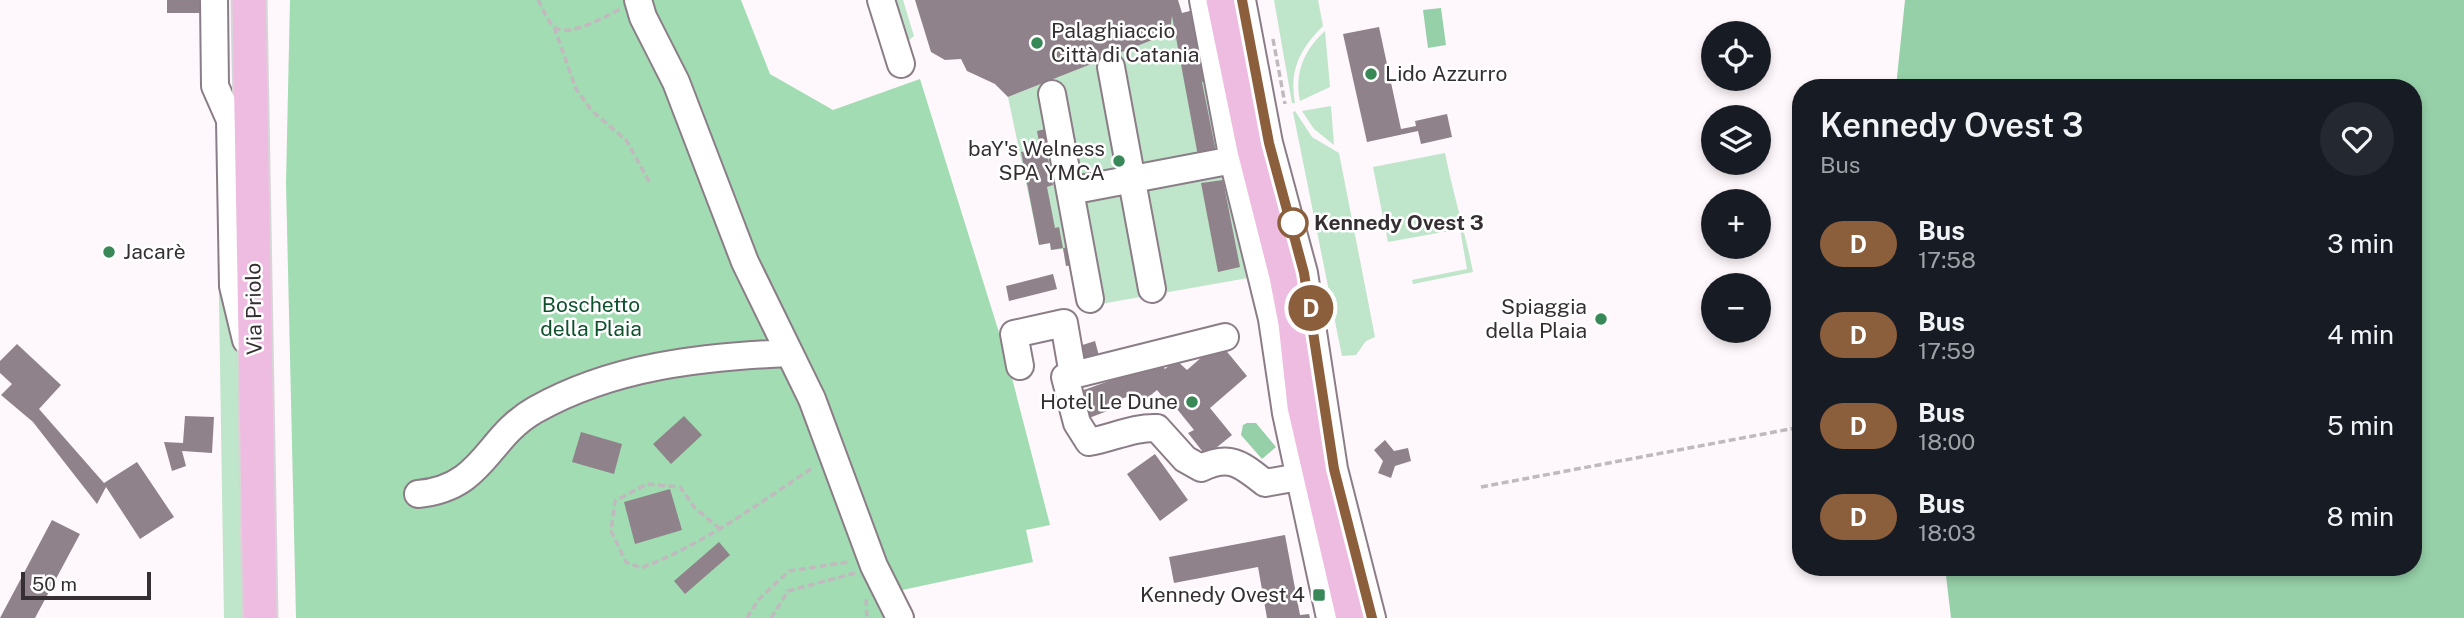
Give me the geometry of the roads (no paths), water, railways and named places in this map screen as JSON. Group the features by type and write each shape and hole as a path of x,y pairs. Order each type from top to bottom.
{"main road":[{"name":"Via Priolo","path":"249,0 260,618"},
{"name":"Via Priolo","path":"271,0 281,618"},
{"path":"1224,2 1254,150 1286,276 1312,447 1353,618"}],"lane":[{"path":"214,0 215,86 230,120 233,286 256,383"},
{"path":"881,0 901,64"},
{"path":"1224,2 1233,160 1272,319 1299,477 1330,618"},
{"path":"1224,2 1269,143 1304,273 1334,469 1372,618"},
{"path":"632,3 643,17 676,82 745,262 813,399 874,566 897,611"},
{"path":"1111,67 1152,289"},
{"path":"1052,94 1090,299"},
{"path":"1070,191 1233,160"},
{"path":"1020,366 1014,334 1063,323 1073,375"},
{"path":"1226,337 1065,377 1077,423 1089,442 1112,439 1137,427 1157,428 1185,459 1200,468 1216,460 1241,463 1265,483 1299,477"},
{"path":"418,494 438,492 465,481 513,427 533,411 578,388 649,368 706,357 788,353"}],"place":[{"name":"Palaghiaccio Città di Catania","path":"1037,43"},
{"name":"Lido Azzurro","path":"1371,74"},
{"name":"baY's Welness SPA YMCA","path":"1119,161"},
{"name":"Kennedy Ovest 3","path":"1293,223"},
{"name":"Jacarè","path":"109,252"},
{"name":"Spiaggia della Plaia","path":"1601,319"},
{"name":"Hotel Le Dune","path":"1192,402"},
{"name":"Kennedy Ovest 4","path":"1319,595"}],"park label":[{"name":"Boschetto della Plaia","path":"591,317"}]}
